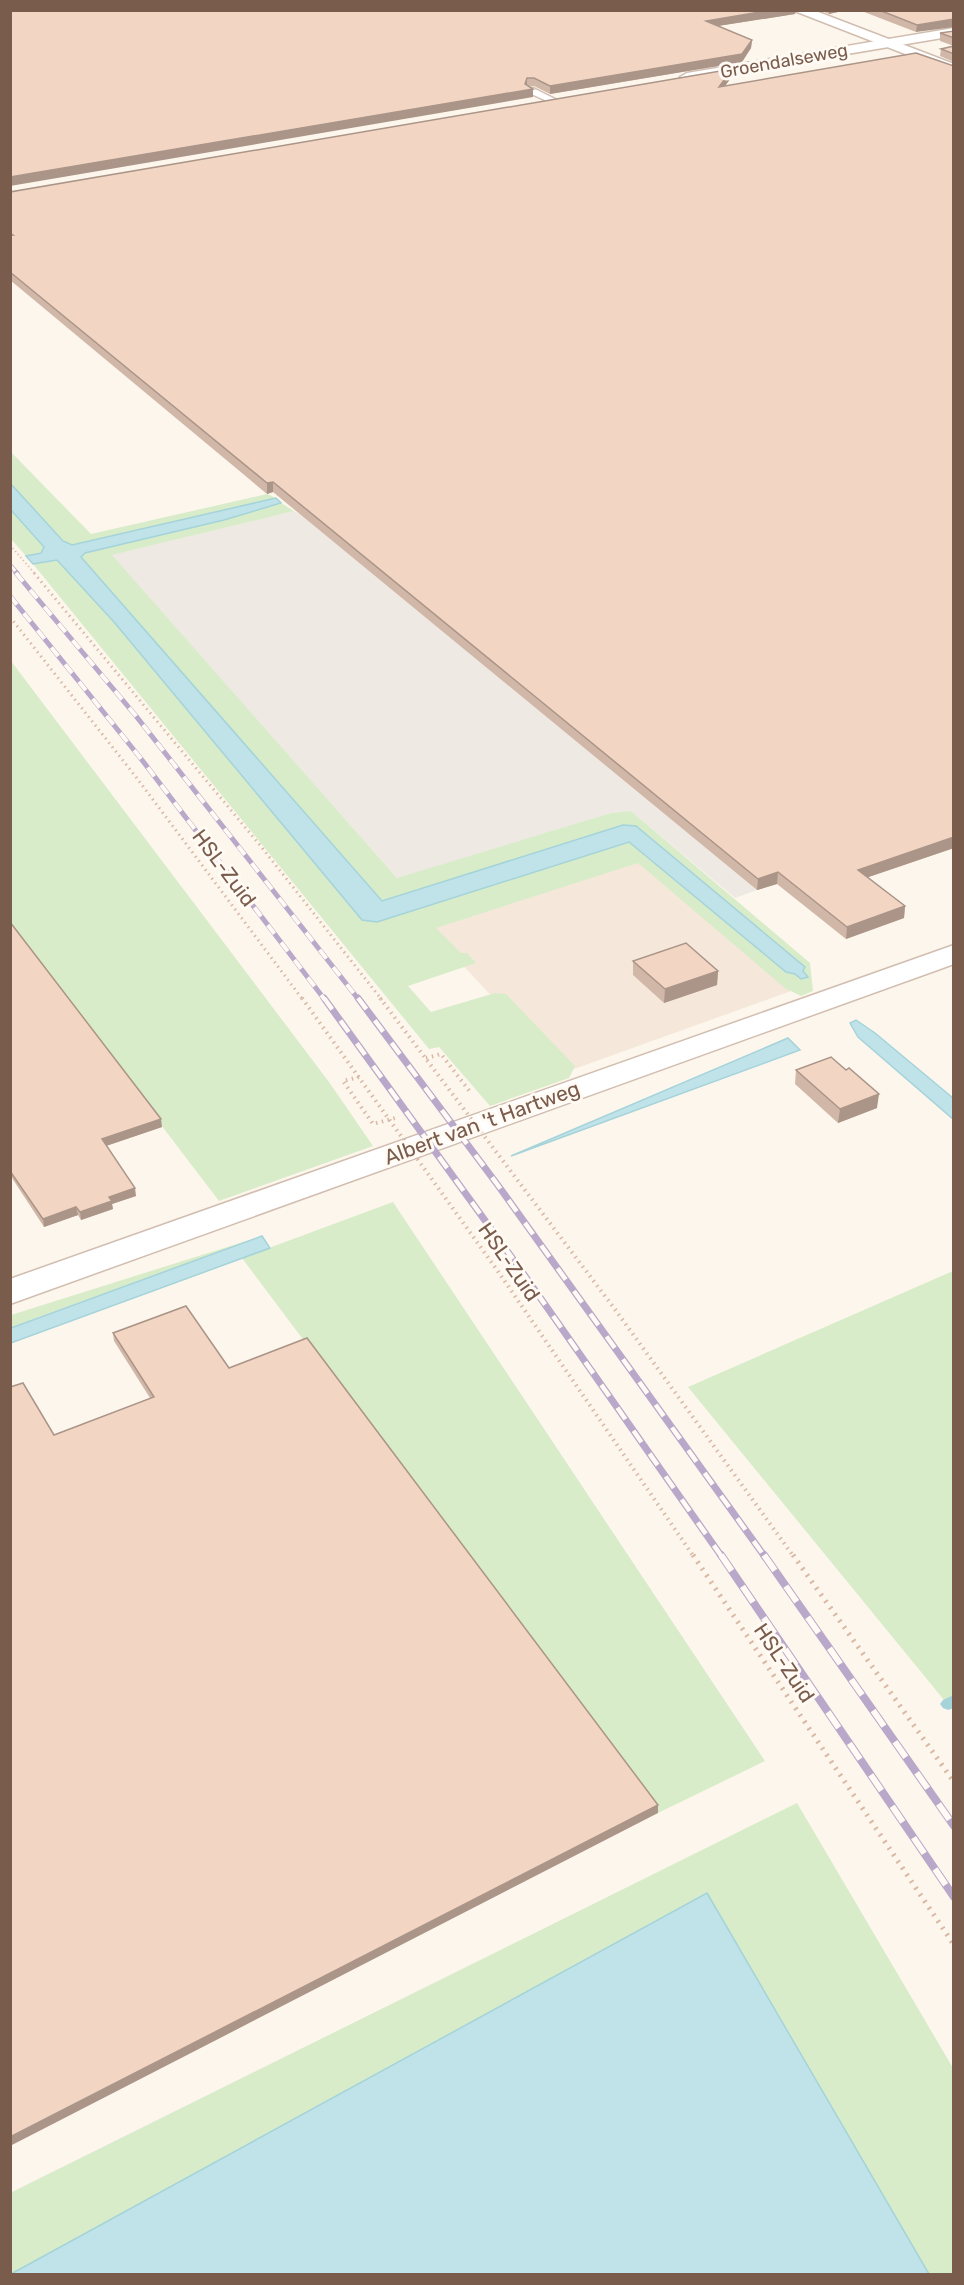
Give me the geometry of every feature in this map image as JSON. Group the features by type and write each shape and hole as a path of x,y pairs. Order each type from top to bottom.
{"street":[{"path":"799,10 954,69"},
{"name":"Groendalseweg","path":"669,80 954,32"},
{"path":"530,97 558,99"},
{"name":"Albert van 't Hartweg","path":"10,1292 954,954"}],"path":[{"name":"HSL-Zuid","path":"10,545 177,743 426,1058 732,1471 954,1782"},
{"name":"HSL-Zuid","path":"10,617 212,875 359,1077 589,1402 954,1945"},
{"path":"426,1058 441,1054 471,1092"},
{"path":"359,1077 343,1081 370,1120"}],"shaded area":[{"path":"294,511 757,890 735,898 631,811 611,813 398,879 111,555"},
{"path":"628,832 805,986 563,1073 405,903"}],"green space":[{"path":"10,451 91,534 267,494 276,498 72,545 63,541 11,484"},
{"path":"281,503 294,511 112,555 397,878 611,813 631,811 810,963 813,991 801,996 785,988 638,863 436,928 461,953 467,953 476,963 408,986 431,1012 495,993 506,994 575,1066 569,1078 490,1106 439,1047 429,1049 33,564 57,560 114,622 362,920 377,922 629,842 808,976 802,971 804,967 636,826 623,826 382,901 81,557 85,553 224,520"},
{"path":"11,510 45,547 41,552 26,556 11,539"},
{"path":"11,661 329,1082 373,1146 219,1201 11,928"},
{"path":"393,1202 765,1761 658,1813 242,1258"},
{"path":"262,1236 39,1317 11,1328 11,1315"},
{"path":"953,1271 953,1711 688,1387"},
{"path":"797,1803 953,2068 953,2274 11,2274 10,2193"}],"water":[{"path":"11,484 63,541 72,545 276,498 281,503 224,520 85,553 81,557 382,901 623,825 636,826 805,967 803,971 808,977 801,979 795,974 786,972 629,842 377,922 362,920 114,622 57,560 33,564 26,556 41,553 44,547 11,510"},
{"path":"856,1020 953,1098 953,1119 858,1037 850,1023"},
{"path":"788,1038 800,1050 511,1156"},
{"path":"262,1236 270,1248 11,1343 11,1328"},
{"path":"707,1893 929,2274 11,2274"}],"building":[{"path":"10,10 771,10 706,21 752,40 742,54 550,86 534,78 527,78 525,84 533,89 10,177"},
{"path":"879,10 954,10 954,19 917,25"},
{"path":"954,31 954,38 940,33"},
{"path":"954,46 954,54 941,49"},
{"path":"916,53 954,66 954,837 858,870 905,906 847,927 778,872 758,879 273,482 267,483 10,272 10,235 13,235 10,233 10,192 732,69 719,87"},
{"path":"10,922 161,1119 102,1139 135,1188 109,1197 112,1201 80,1212 76,1207 43,1219 10,1171"},
{"path":"686,943 718,971 665,989 633,961"},
{"path":"831,1057 846,1070 849,1068 879,1094 840,1109 796,1070"},
{"path":"186,1306 229,1368 307,1338 658,1805 10,2137 10,1387 23,1383 54,1435 154,1397 113,1333"}],"waterway":[{"path":"948,1704 954,1701"}],"railway":[{"path":"10,565 18,574"},
{"path":"16,573 136,716 359,1000"},
{"path":"10,596 142,760 325,1000"},
{"path":"324,998 518,1266 722,1557"},
{"path":"358,998 497,1184 765,1557"},
{"path":"721,1555 954,1897"},
{"path":"764,1555 954,1826"}]}
